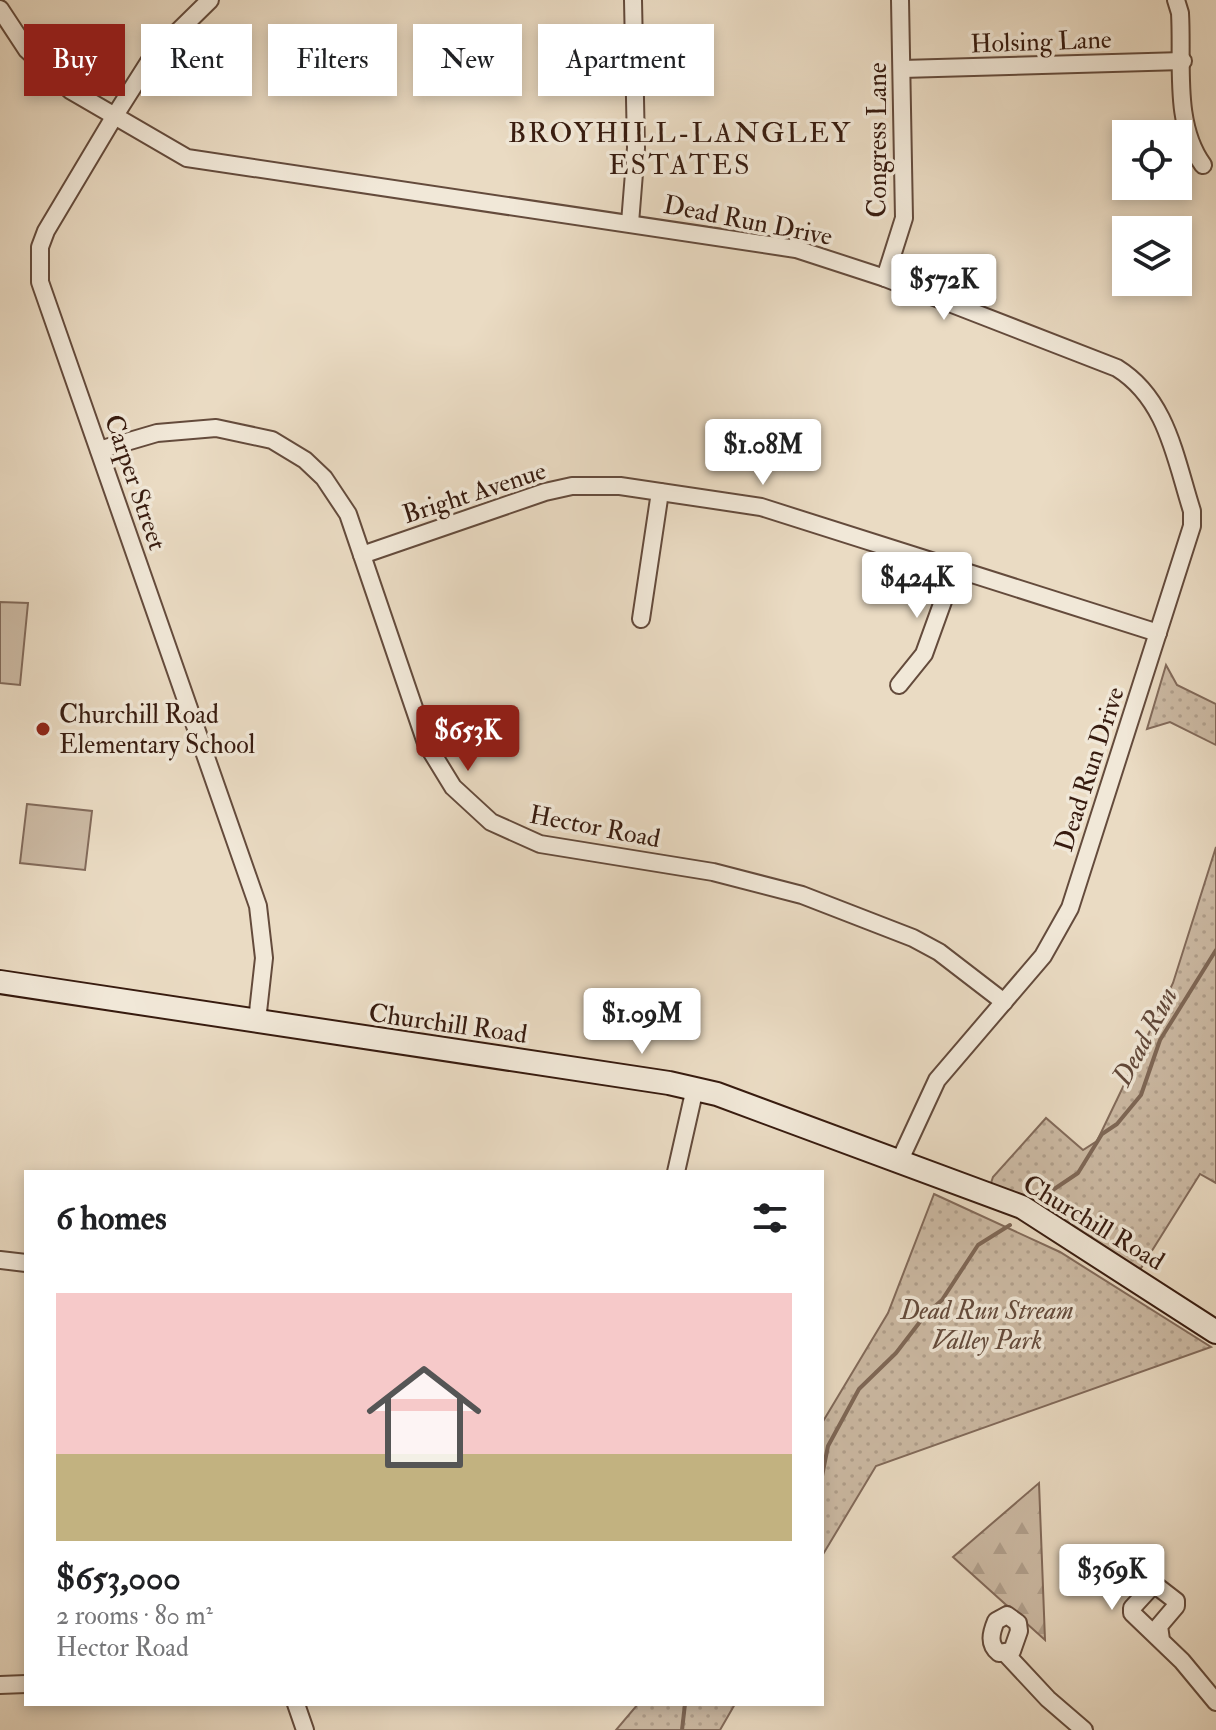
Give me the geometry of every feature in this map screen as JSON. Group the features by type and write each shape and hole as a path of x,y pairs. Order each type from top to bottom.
{"street":[{"name":"Carper Street","path":"210,0 152,57 46,231 38,265 40,282 258,906 264,958 257,1021"},
{"path":"630,223 636,148 633,0"},
{"name":"Congress Lane","path":"885,278 904,218 900,0"},
{"path":"1176,0 1187,137 1203,165"},
{"name":"Dead Run Drive","path":"0,9 27,50 48,72 114,117 187,158 796,249 885,278 1117,368 1146,391 1164,423 1192,511 1192,526 1070,908 1043,956 937,1080 899,1162"},
{"name":"Holsing Lane","path":"902,69 1183,61"},
{"name":"Hector Road","path":"99,450 185,428 243,432 272,440 305,460 324,478 348,514 426,743 453,787 491,822 540,844 713,872 802,895 939,952 1004,1002"},
{"name":"Bright Avenue","path":"362,555 545,492 596,485 761,507 1158,633"},
{"path":"641,619 660,492"},
{"path":"899,685 924,654 955,568"},
{"name":"Churchill Road","path":"0,982 695,1088 1022,1207 1078,1240 1216,1332"},
{"path":"676,1170 695,1088"},
{"path":"0,1260 24,1263"},
{"path":"1161,1640 1216,1702"},
{"path":"1006,1654 1048,1699 1084,1730"},
{"path":"0,1685 24,1684"},
{"path":"297,1706 305,1730"}],"green space":[{"path":"0,602 28,603 20,685 0,683"},
{"path":"1166,665 1177,685 1216,704 1216,745 1170,722 1147,729"},
{"path":"27,804 92,811 85,870 20,863"},
{"name":"Dead Run Stream Valley Park","path":"1216,847 1216,1183 1200,1174 1138,1273 990,1186 993,1177 1046,1118 1083,1150 1097,1141 1173,983"},
{"name":"Dead Run Stream Valley Park","path":"934,1194 1060,1252 1211,1347 876,1466 824,1553 824,1420 888,1313"},
{"path":"1039,1483 1045,1640 953,1557"},
{"path":"636,1706 734,1706 720,1730 616,1730"}],"waterway":[{"name":"Dead Run","path":"1035,1202 1078,1173 1102,1134 1117,1124 1141,1095 1160,1040 1216,950"},
{"name":"Dead Run","path":"824,1466 828,1446 859,1389 896,1353 926,1314 942,1300 978,1245 1010,1225"},
{"name":"Dead Run","path":"682,1730 685,1706"}],"place":[{"name":"Churchill Road Elementary School","path":"43,729"}],"district":[{"name":"BROYHILL-LANGLEY ESTATES","path":"680,148"}]}
